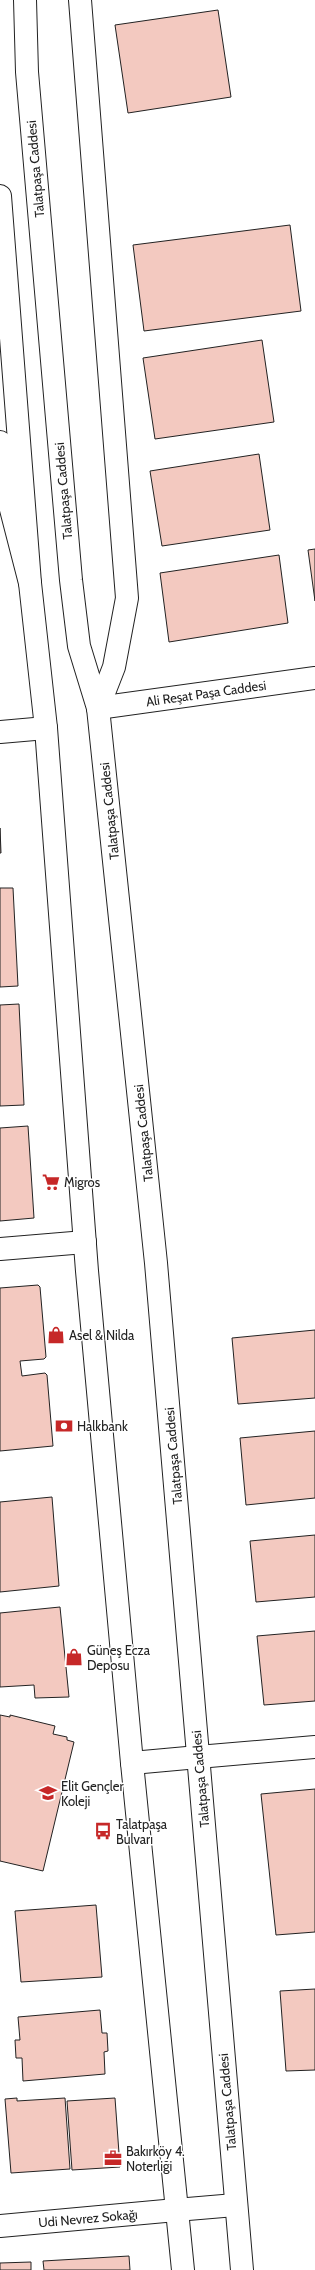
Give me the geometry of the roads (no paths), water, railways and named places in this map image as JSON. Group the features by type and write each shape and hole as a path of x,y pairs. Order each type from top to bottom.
{"main road":[{"name":"Talatpaşa Caddesi","path":"25,0 27,80 71,580 79,646 98,708 156,1263 235,2205 242,2270"},
{"path":"80,0 127,598 114,667 98,708"},
{"path":"0,196 30,583 46,728 85,1242 132,1763 183,2270"},
{"path":"0,442 6,490 30,583"},
{"name":"Ali Reşat Paşa Caddesi","path":"98,708 315,678"},
{"path":"0,732 46,728"},
{"path":"0,1249 85,1242"},
{"path":"132,1763 315,1747"},
{"name":"Udi Nevrez Sokağı","path":"0,2226 235,2205"}],"place":[{"name":"Migros","path":"51,1182"},
{"name":"Asel & Nilda","path":"56,1335"},
{"name":"Halkbank","path":"64,1426"},
{"name":"Güneş Ecza Deposu","path":"74,1657"},
{"name":"Elit Gençler Koleji","path":"48,1793"},
{"name":"Talatpaşa Bulvarı","path":"103,1831"},
{"name":"Bakırköy 4. Noterliği","path":"113,2158"}]}
